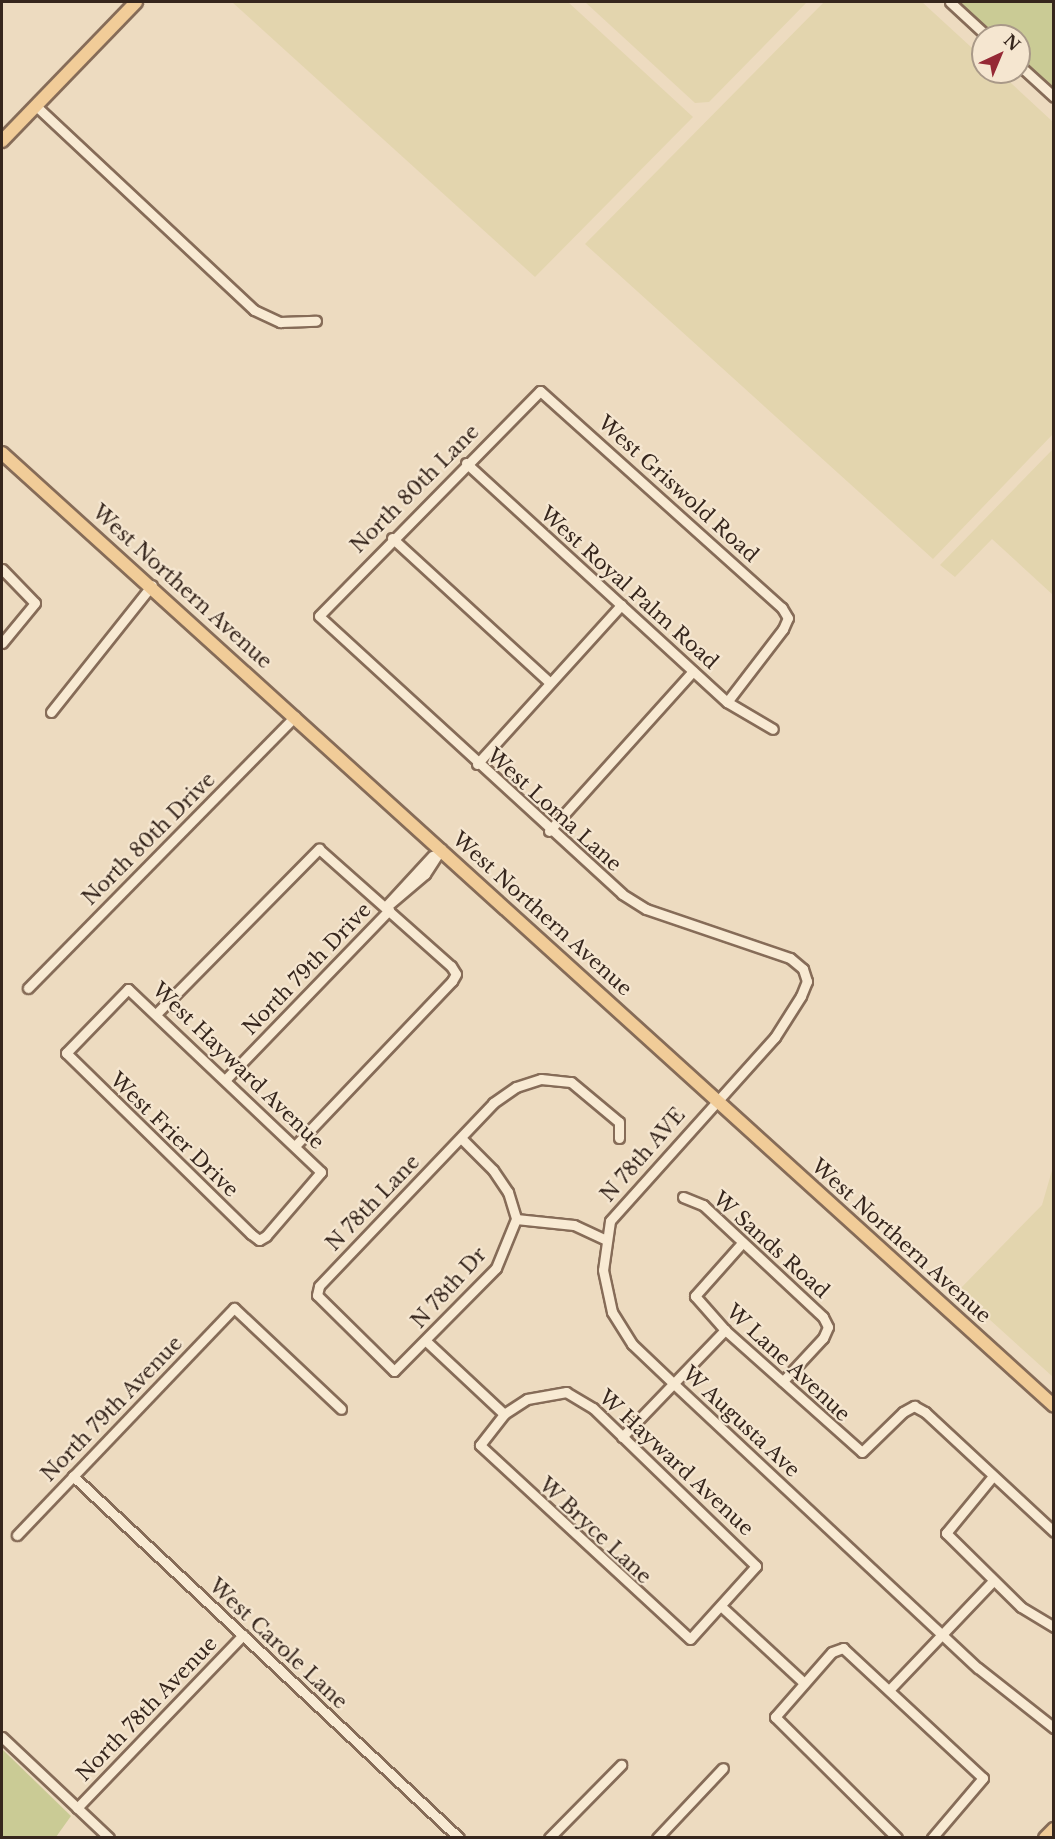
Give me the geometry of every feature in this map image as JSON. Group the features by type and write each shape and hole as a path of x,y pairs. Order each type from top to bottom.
{"main road":[{"path":"2,141 136,2"},
{"name":"West Northern Avenue","path":"2,453 152,585 1053,1406"},
{"path":"1045,1838 1053,1829"}],"street":[{"path":"950,2 974,24"},
{"path":"1031,76 1053,96"},
{"path":"35,105 255,310 280,322 316,321"},
{"name":"North 80th Lane","path":"319,616 392,538 540,391"},
{"name":"West Griswold Road","path":"540,391 788,618 727,702"},
{"name":"West Royal Palm Road","path":"466,463 727,702 773,729"},
{"path":"392,538 550,683"},
{"path":"2,569 35,603 2,643"},
{"path":"51,712 152,585"},
{"path":"477,764 621,605"},
{"name":"West Loma Lane","path":"319,616 599,877 646,909 789,958 803,969 807,981 791,1016 717,1099"},
{"path":"549,831 693,671"},
{"name":"North 80th Drive","path":"28,988 295,716"},
{"path":"157,1013 319,849 387,908 456,974 296,1145"},
{"name":"North 79th Drive","path":"226,1080 441,849"},
{"name":"West Hayward Avenue","path":"66,1053 128,989 157,1013 296,1145 321,1172"},
{"name":"West Frier Drive","path":"66,1053 259,1240 321,1172"},
{"path":"606,1240 574,1225 516,1219 508,1192 493,1170 460,1138 493,1102 541,1079 571,1083 600,1102 619,1122 619,1138"},
{"name":"N 78th AVE","path":"606,1240 610,1221 633,1189 717,1099"},
{"name":"N 78th Lane","path":"394,1371 317,1295 319,1286 460,1138"},
{"name":"W Sands Road","path":"683,1197 703,1205 828,1327 783,1381"},
{"name":"N 78th Dr","path":"394,1371 496,1268 516,1219"},
{"name":"W Augusta Ave","path":"606,1240 603,1270 612,1312 632,1344 943,1636 1053,1728"},
{"name":"W Lane Avenue","path":"742,1243 695,1296 725,1330 862,1452 914,1406 993,1476"},
{"name":"North 79th Avenue","path":"17,1535 234,1308 341,1409"},
{"path":"622,1437 725,1330"},
{"path":"426,1341 504,1414"},
{"name":"W Hayward Avenue","path":"480,1445 504,1414 526,1399 566,1392 593,1408 756,1566 722,1607"},
{"name":"W Bryce Lane","path":"480,1445 690,1639 722,1607"},
{"name":"West Carole Lane","path":"73,1476 459,1838"},
{"path":"1053,1532 993,1476 946,1533 993,1581 1053,1627"},
{"path":"891,1688 993,1581"},
{"path":"722,1607 804,1683"},
{"name":"North 78th Avenue","path":"77,1808 243,1635"},
{"path":"897,1838 775,1717 804,1683 843,1648 891,1688 982,1778 932,1838"},
{"path":"2,1737 109,1838"},
{"path":"549,1838 621,1765"},
{"path":"657,1838 723,1768"}],"shaded area":[{"path":"232,2 568,2 693,117 535,277"},
{"path":"585,2 807,2 709,102 695,103"},
{"path":"824,2 922,2 971,47 971,84 1012,84 1053,122 1053,434 933,559 585,244"},
{"path":"1053,449 1053,595 992,539 955,577 940,565"},
{"path":"1053,1167 1053,1377 958,1291 1042,1205"}],"green space":[{"path":"957,2 1053,2 1053,89 1031,69 1031,24 982,24"},
{"path":"2,1749 71,1816 56,1837 2,1837"}]}
